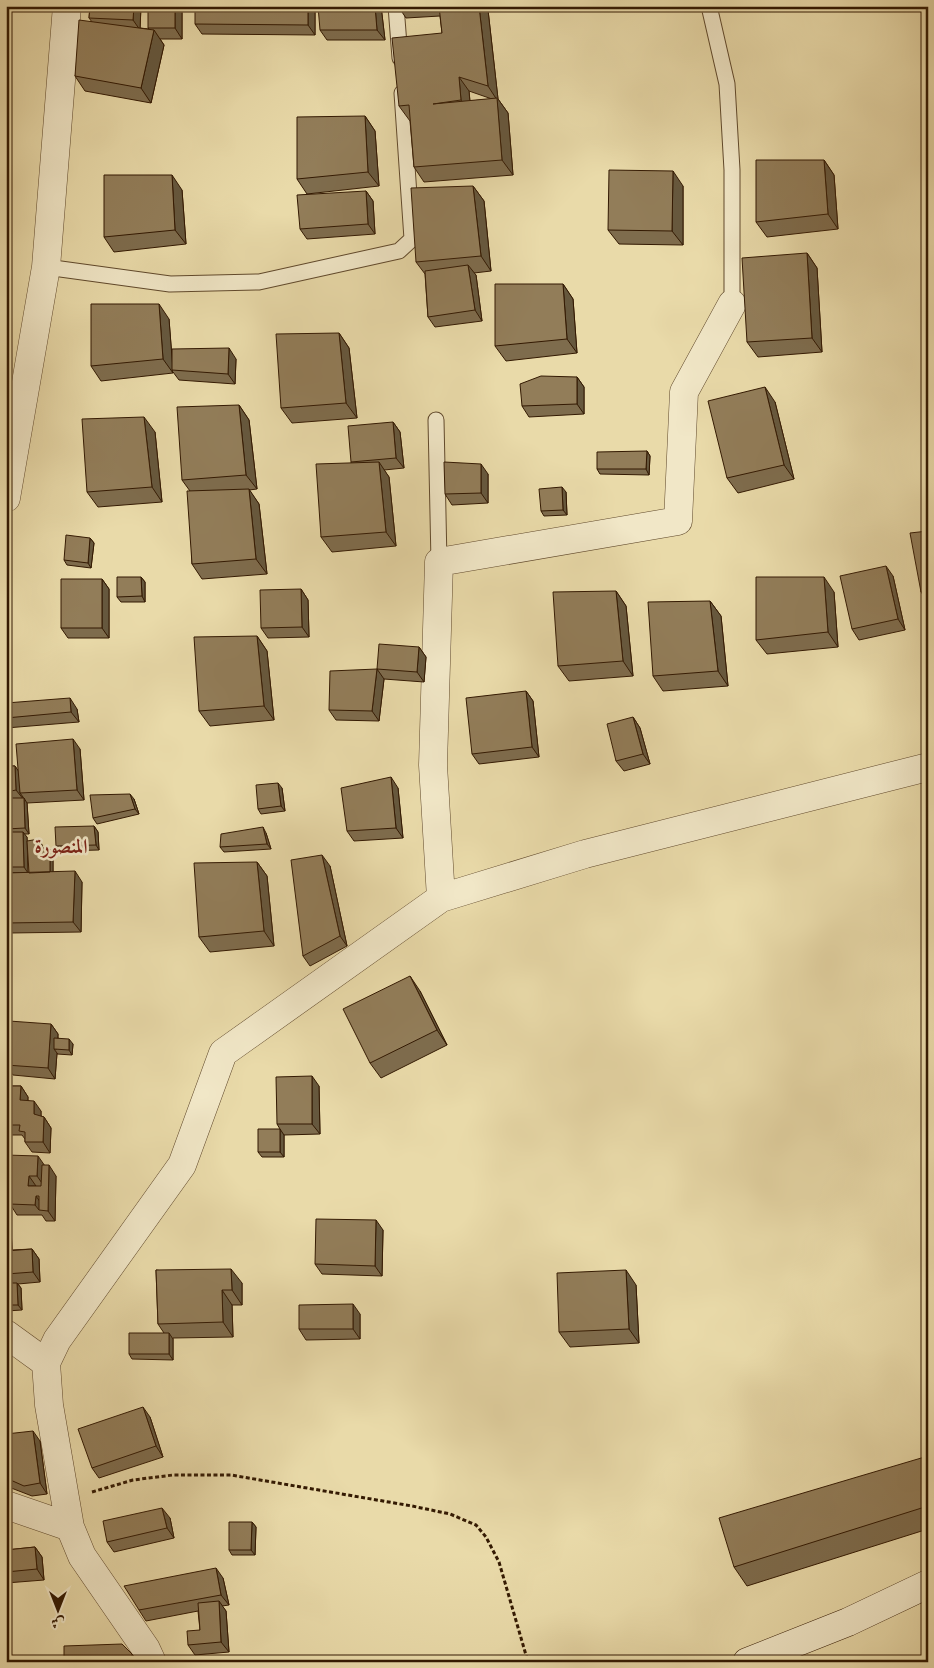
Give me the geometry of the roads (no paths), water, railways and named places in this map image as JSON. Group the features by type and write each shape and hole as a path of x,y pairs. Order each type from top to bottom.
{"street":[{"path":"6,498 46,267 67,6"},
{"path":"441,898 433,765 439,562 678,521 684,392 732,304"},
{"path":"152,1662 146,1649 82,1556 70,1527 49,1405 46,1363 58,1340 182,1165 223,1053 441,898 585,854 928,767"},
{"path":"6,1334 46,1363"},
{"path":"6,1505 70,1527"},
{"path":"747,1662 848,1622 928,1584"}],"lane":[{"path":"46,267 170,284 259,282 399,251 412,239 396,6"},
{"path":"709,6 727,84 732,170 732,304"},
{"path":"436,420 439,562"}],"district":[{"name":"المنصورة","path":"61,846"}]}
